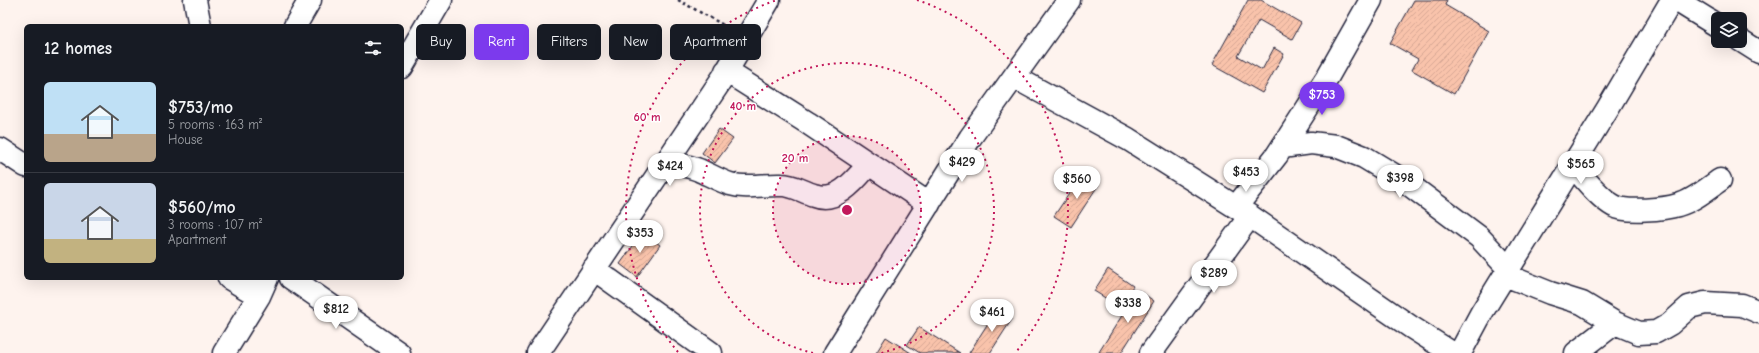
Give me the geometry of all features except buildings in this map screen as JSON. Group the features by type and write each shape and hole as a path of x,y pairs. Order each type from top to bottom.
{"street":[{"path":"195,0 200,24"},
{"path":"296,24 310,0"},
{"path":"404,64 441,0"},
{"path":"755,24 770,0"},
{"path":"835,353 970,138 1069,0"},
{"path":"1151,353 1328,76 1370,0"},
{"path":"1460,353 1482,312 1573,166 1672,0"},
{"path":"1676,0 1711,22"},
{"path":"1747,44 1759,52"},
{"path":"538,353 733,60"},
{"path":"726,71 808,123 929,204"},
{"path":"1014,77 1128,139 1243,211 1411,327 1452,353"},
{"path":"1282,146 1311,144 1336,146 1364,157 1407,183 1479,237 1507,272 1550,293 1582,303 1614,323 1639,333 1656,332 1670,324 1688,307 1705,302 1742,305 1759,312"},
{"path":"0,149 24,165"},
{"path":"667,161 698,170 731,184 751,187 783,185 797,188 815,196 824,197 833,195 845,189 856,180 868,164"},
{"path":"1573,166 1603,198 1616,207 1631,210 1678,205 1704,192 1720,180"},
{"path":"594,269 711,353"},
{"path":"224,353 263,287 236,280"},
{"path":"294,280 400,353"},
{"path":"1576,353 1614,323"}],"path":[{"path":"678,0 721,24"}]}
